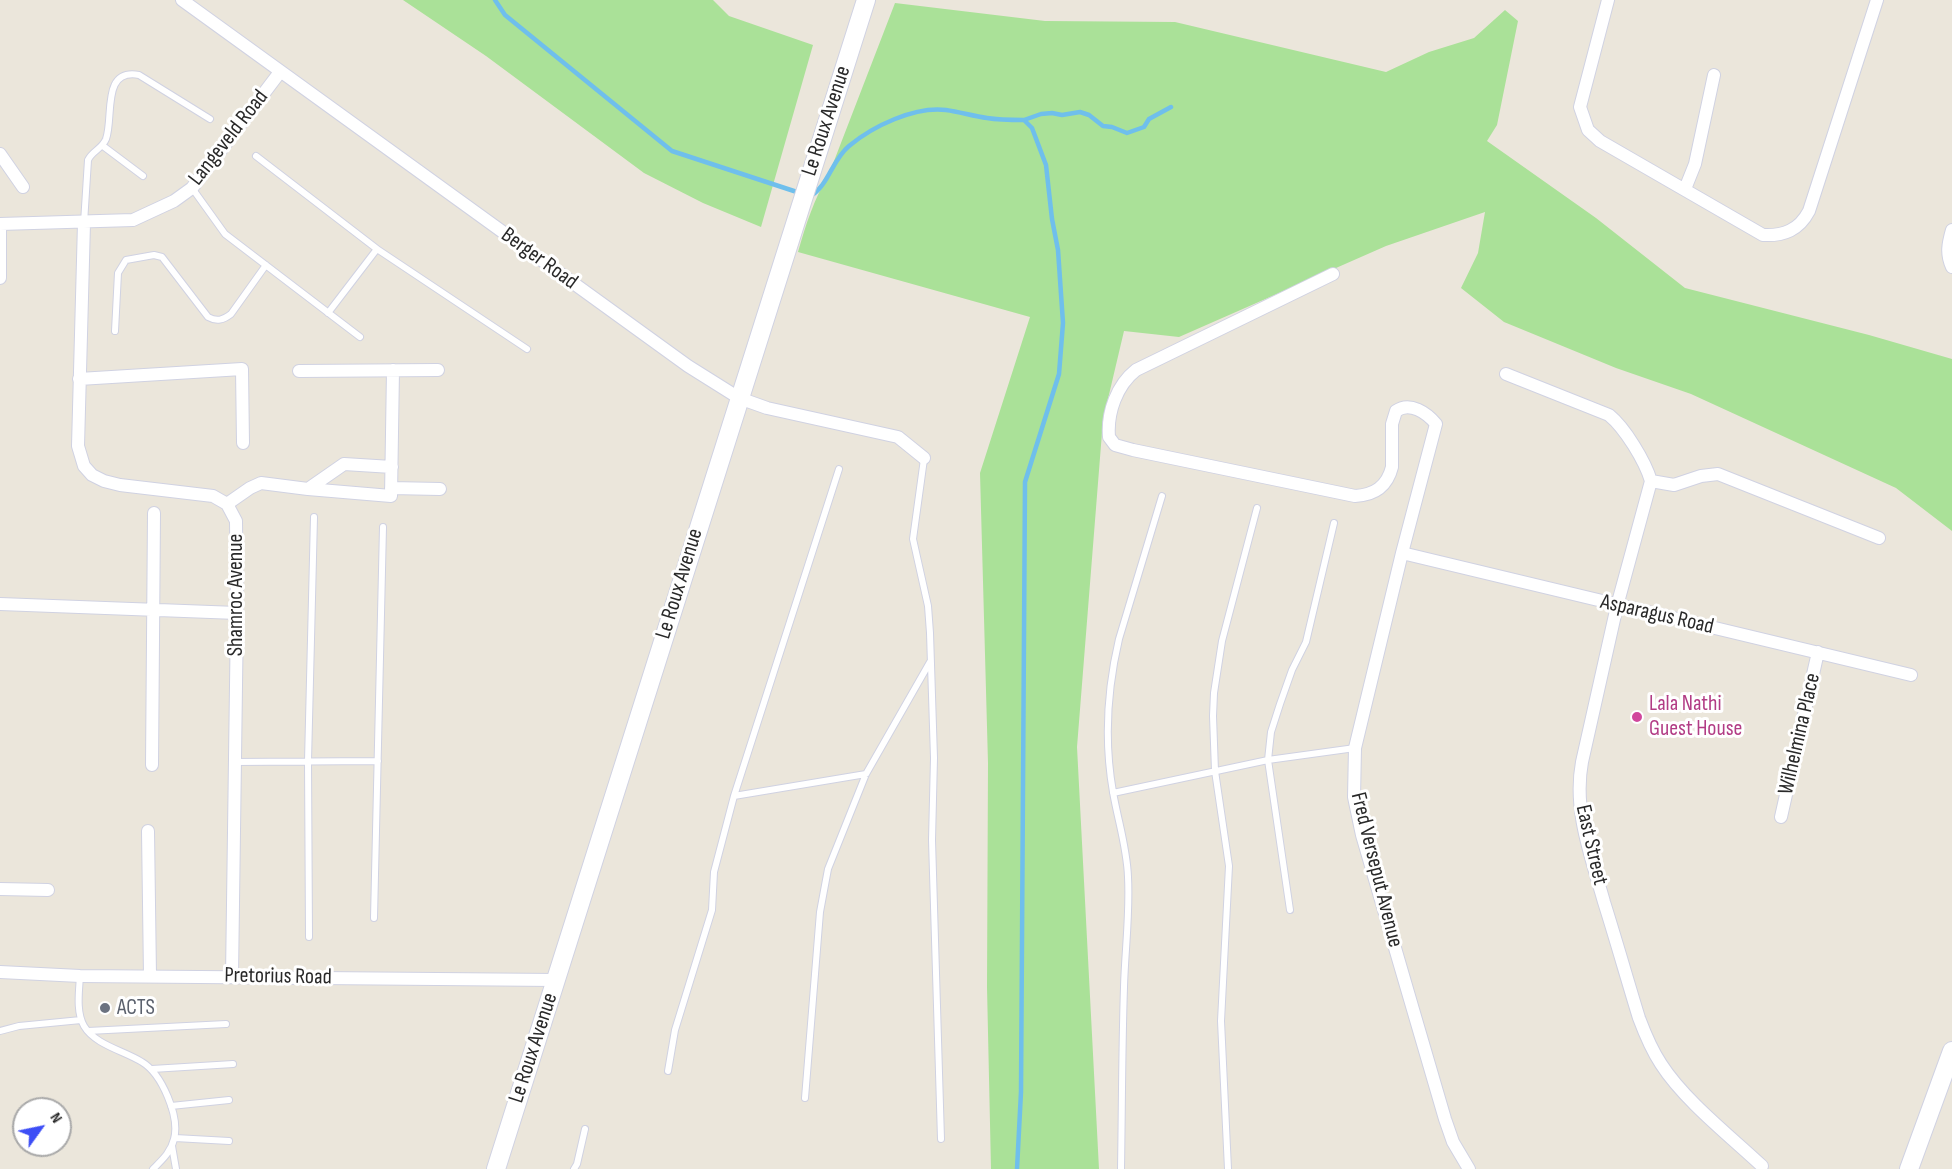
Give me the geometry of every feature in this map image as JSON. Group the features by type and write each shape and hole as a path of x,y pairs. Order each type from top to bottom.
{"main road":[{"name":"Le Roux Avenue","path":"496,1169 866,0"},
{"path":"1909,1169 1952,1051"}],"street":[{"name":"Berger Road","path":"182,0 688,366 739,398 767,408 898,437 924,458"},
{"path":"1608,0 1580,107 1588,130 1600,141 1763,235 1780,235 1799,226 1809,211 1877,0"},
{"name":"Langeveld Road","path":"0,224 133,220 174,201 192,188 280,72"},
{"path":"1685,189 1695,164 1714,75"},
{"path":"0,154 23,187"},
{"name":"Shamroc Avenue","path":"84,223 78,446 84,466 92,475 120,485 213,496 227,504 236,521 237,613 232,976"},
{"path":"0,224 0,278"},
{"path":"1952,230 1948,256 1952,267"},
{"name":"Fred Verseput Avenue","path":"1333,274 1136,370 1125,378 1115,398 1108,426 1110,440 1115,444 1139,451 1355,496 1378,491 1391,474 1392,424 1396,411 1401,408 1415,409 1426,413 1436,424 1355,747 1354,797 1362,835 1445,1119 1453,1142 1469,1169"},
{"path":"80,379 242,369 243,443"},
{"path":"391,492 393,370"},
{"path":"299,371 438,370"},
{"path":"1506,374 1609,415 1616,420 1647,470 1651,481 1674,485 1701,476 1718,474 1878,538"},
{"path":"308,489 344,464 392,467"},
{"name":"East Street","path":"1651,481 1617,606 1579,778 1580,811 1587,845 1648,1041 1661,1065 1686,1094 1762,1166"},
{"path":"227,504 249,488 261,483 308,489 391,492 440,489"},
{"path":"152,765 154,513"},
{"name":"Asparagus Road","path":"1402,553 1911,675"},
{"path":"0,604 237,613"},
{"name":"Wilhelmina Place","path":"1781,817 1818,652"},
{"path":"148,831 150,976"},
{"path":"0,889 48,890"},
{"name":"Pretorius Road","path":"0,972 80,976 556,980"}],"lane":[{"path":"84,223 88,160 91,154 103,146 107,137 113,88 120,76 129,73 150,80 210,120"},
{"path":"103,146 143,176"},
{"path":"256,156 377,249 527,349"},
{"path":"192,188 225,234 360,337"},
{"path":"328,313 377,249"},
{"path":"115,331 118,273 126,260 154,255 162,256 208,317 215,321 225,319 231,314 266,265"},
{"path":"924,458 913,539 928,606 934,758 932,840 941,1139"},
{"path":"668,1071 677,1020 712,910 716,862 734,796 839,469"},
{"path":"1121,1169 1124,987 1129,880 1106,741 1107,713 1114,661 1162,496"},
{"path":"1228,1169 1221,1021 1229,866 1215,771 1214,693 1226,625 1257,508"},
{"path":"309,937 308,761 314,517"},
{"path":"1290,910 1268,760 1271,732 1292,670 1306,642 1334,523"},
{"path":"374,918 383,527"},
{"path":"805,1098 823,892 828,869 866,774 930,661"},
{"path":"1113,793 1268,760 1355,747"},
{"path":"234,762 378,761"},
{"path":"734,796 866,774"},
{"path":"80,976 79,1007 81,1020 87,1031 152,1069 171,1106 176,1122 173,1141 168,1154 153,1169"},
{"path":"0,1031 19,1026 81,1020"},
{"path":"87,1031 226,1024"},
{"path":"152,1069 233,1064"},
{"path":"171,1106 230,1100"},
{"path":"574,1169 585,1129"},
{"path":"173,1141 229,1141"},
{"path":"173,1141 176,1169"}],"green space":[{"path":"403,0 713,0 729,16 813,45 761,227 703,203 644,173 486,56"},
{"path":"895,3 1045,21 1175,22 1386,72 1429,52 1474,38 1505,10 1518,21 1497,125 1487,141 1596,218 1685,288 1869,335 1952,359 1952,531 1896,488 1691,394 1616,368 1504,322 1461,288 1478,253 1485,212 1386,246 1179,337 1124,331 1103,420 1077,747 1099,1169 991,1169 987,987 988,763 980,473 1030,317 798,252 811,212 829,174"}],"waterway":[{"path":"495,0 505,15 672,151 800,193"},
{"path":"1024,120 1041,114 1062,115 1080,112 1089,115 1103,126 1127,133 1144,127 1149,119 1171,107"},
{"path":"811,196 822,185 838,158 849,146 882,125 921,111 946,110 992,119 1024,120 1032,128 1046,165 1058,250 1063,323 1059,374 1025,482 1021,1092 1017,1169"}],"place":[{"name":"Lala Nathi Guest House","path":"1637,717"},
{"name":"ACTS","path":"105,1008"}]}
